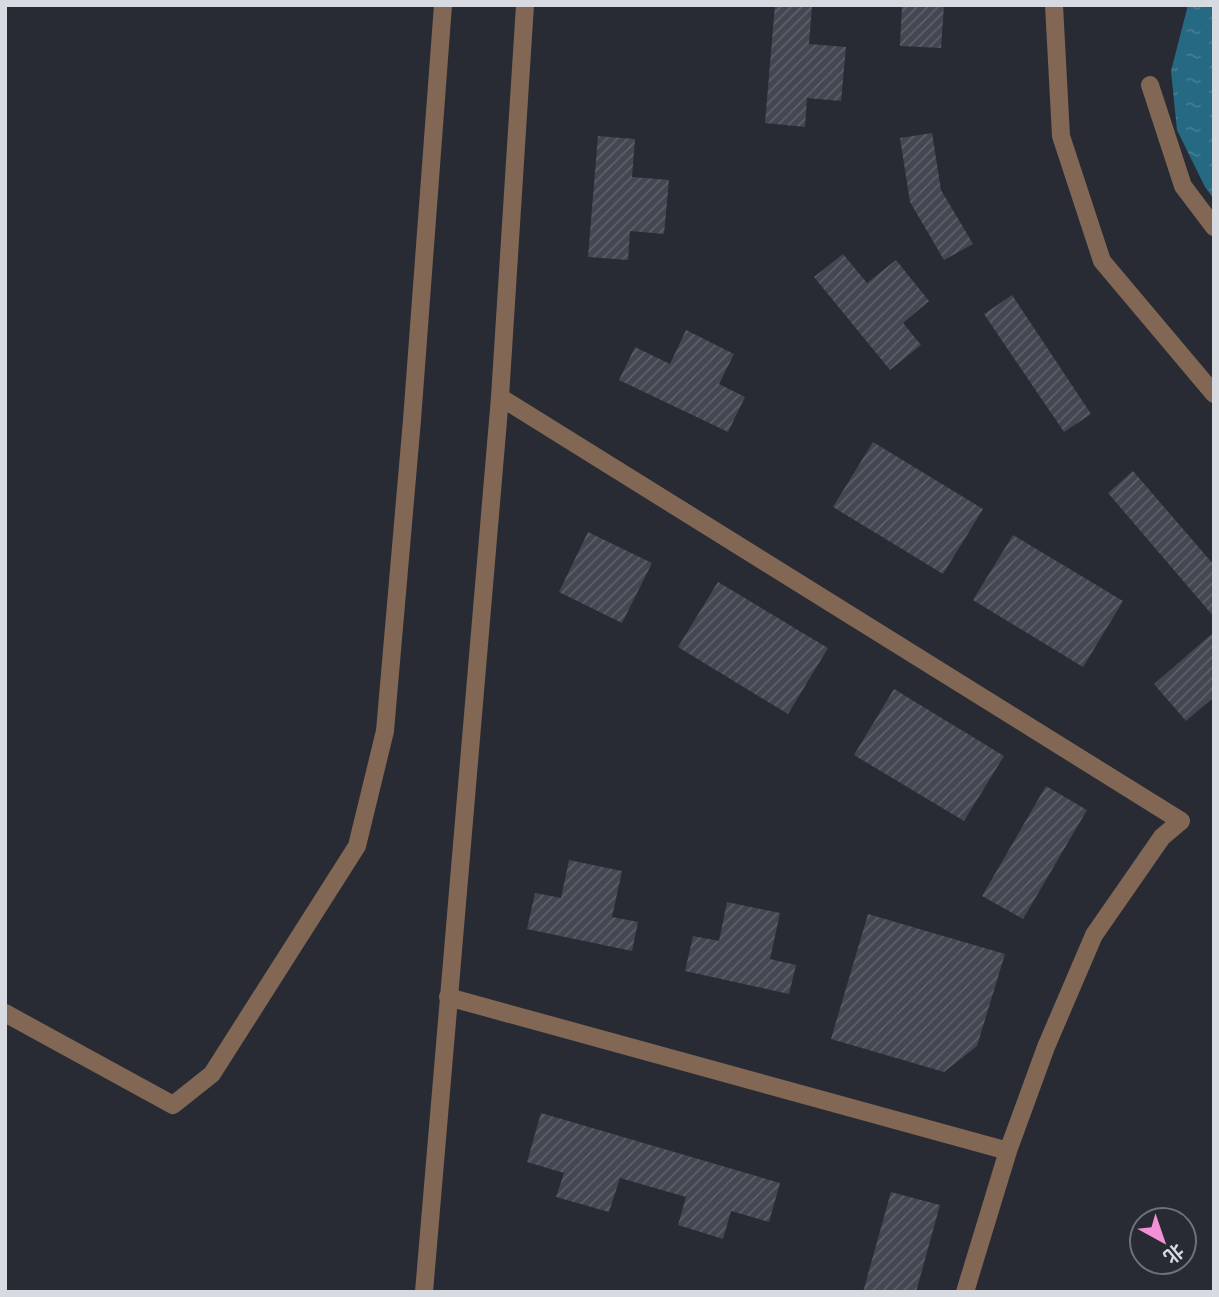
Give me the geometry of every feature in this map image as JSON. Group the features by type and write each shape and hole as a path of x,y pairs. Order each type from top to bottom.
{"street":[{"path":"5,1013 173,1105 212,1074 357,846 385,731 412,420 443,5"},
{"path":"424,1292 500,397 525,5"},
{"path":"1054,5 1061,136 1102,261 1214,394"},
{"path":"1150,85 1183,186 1214,227"},
{"path":"500,397 1181,821 1162,837 1094,935 1046,1047 1008,1151 965,1292"},
{"path":"448,997 1008,1151"}],"water":[{"path":"1188,5 1214,5 1214,199 1205,187 1177,130 1171,71"}],"building":[{"path":"775,5 812,6 809,44 846,47 841,101 807,98 805,127 765,123"},
{"path":"902,5 944,5 941,48 900,46"},
{"path":"932,133 941,190 973,244 944,260 910,202 900,138"},
{"path":"598,136 635,139 632,177 669,180 664,234 630,231 628,260 588,257"},
{"path":"843,254 867,283 896,260 929,301 903,323 921,345 890,370 814,277"},
{"path":"1012,295 1091,414 1064,432 984,314"},
{"path":"686,330 734,354 719,384 745,397 728,432 619,380 635,347 670,364"},
{"path":"873,442 983,509 943,574 833,507"},
{"path":"1133,471 1214,565 1214,617 1108,493"},
{"path":"588,532 652,563 622,623 559,592"},
{"path":"1013,535 1123,601 1083,667 973,600"},
{"path":"718,582 828,648 788,714 678,647"},
{"path":"1214,632 1214,697 1186,721 1154,684"},
{"path":"894,689 1004,756 964,821 854,755"},
{"path":"1046,786 1087,810 1023,919 982,896"},
{"path":"569,860 622,871 612,917 638,922 632,951 527,929 535,893 561,898"},
{"path":"727,902 780,913 770,959 796,965 789,994 685,971 693,936 719,941"},
{"path":"868,914 1005,954 977,1046 944,1072 831,1039"},
{"path":"541,1113 780,1183 769,1222 731,1211 723,1239 678,1225 686,1197 620,1178 609,1212 556,1197 564,1173 527,1162"},
{"path":"891,1192 940,1205 916,1292 863,1292"}]}
